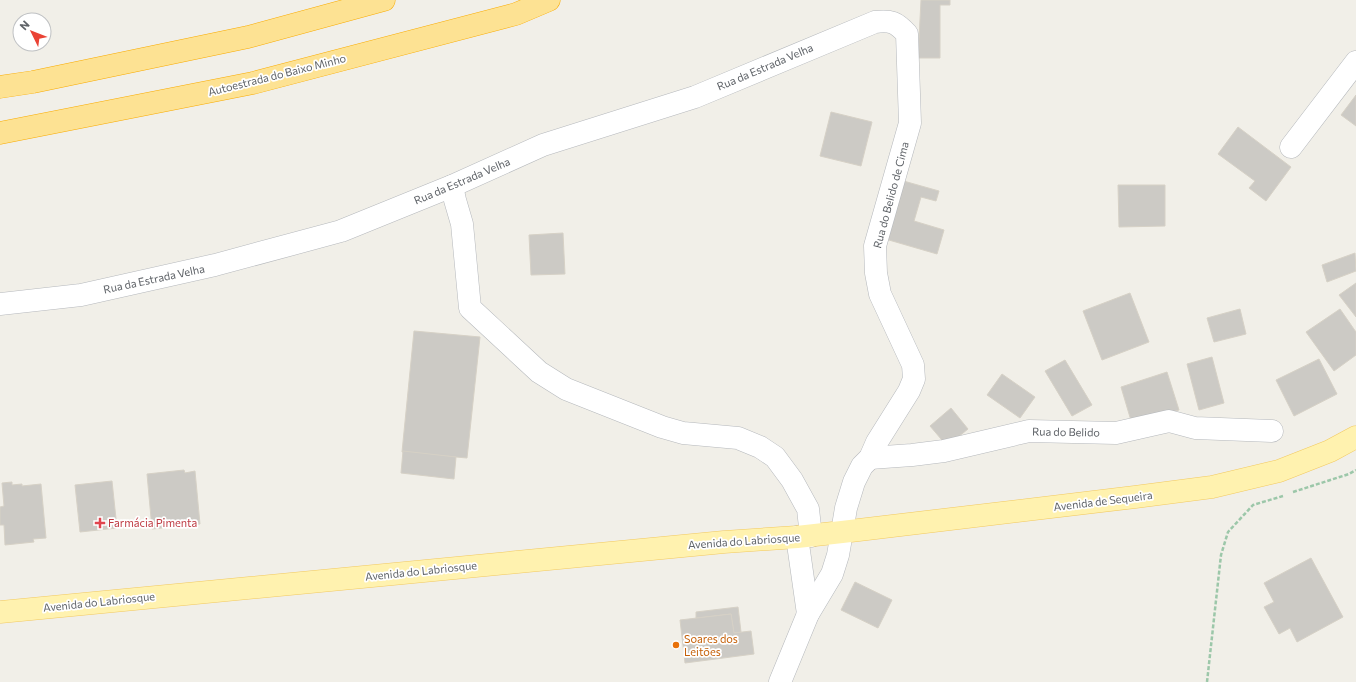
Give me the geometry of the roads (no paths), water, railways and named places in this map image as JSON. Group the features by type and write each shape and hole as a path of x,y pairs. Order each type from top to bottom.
{"highway":[{"path":"0,87 33,82 248,37 384,0"},
{"name":"Autoestrada do Baixo Minho","path":"0,133 253,83 516,14 549,0"}],"main road":[{"name":"Avenida de Sequeira","path":"842,532 1212,487 1278,471 1330,451 1356,437"},
{"name":"Avenida do Labriosque","path":"0,612 724,542 804,537 842,532"}],"street":[{"name":"Rua da Estrada Velha","path":"0,304 81,295 216,266 341,231 452,186 543,145 695,97 875,22 887,21 899,25 907,34"},
{"name":"Rua do Belido de Cima","path":"870,458 877,442 909,391 914,379 913,365 880,294 876,273 875,246 910,123 907,34"},
{"path":"1291,147 1356,62"},
{"path":"452,186 462,224 470,308 539,372 566,389 662,427 683,433 738,438 760,447 776,457 792,480 808,509 804,537 808,614"},
{"name":"Rua do Belido","path":"870,458 912,455 944,450 1029,431 1116,433 1169,422 1195,428 1272,431"},
{"path":"780,682 808,614 832,574 838,555 846,508 854,482 862,466 870,458"}],"place":[{"name":"Farmácia Pimenta","path":"100,523"},
{"name":"Soares dos Leitões","path":"676,645"}]}
